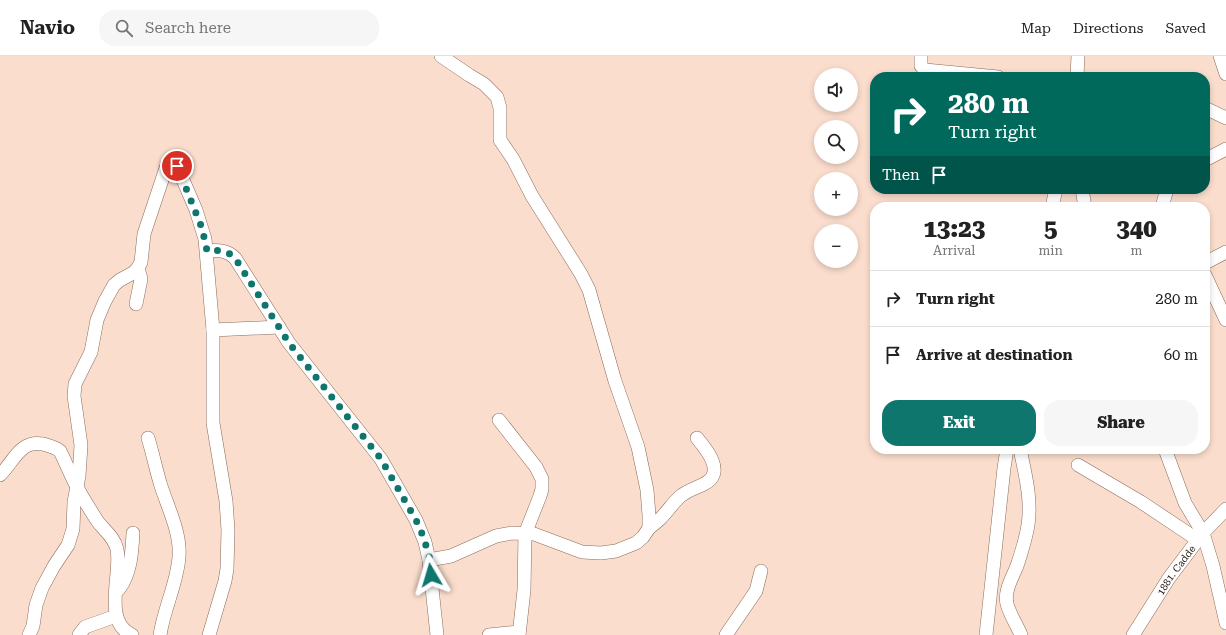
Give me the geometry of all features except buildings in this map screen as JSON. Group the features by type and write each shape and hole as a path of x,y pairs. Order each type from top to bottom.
{"street":[{"path":"441,56 484,84 496,97 500,108 500,140 513,159 532,196 581,274 589,290 615,381 638,447 647,490 649,528"},
{"path":"921,56 921,66 925,70 946,72"},
{"path":"1077,72 1078,56"},
{"path":"1220,56 1226,74"},
{"path":"1210,112 1226,118"},
{"path":"1210,157 1226,149"},
{"path":"29,635 33,626 36,606 42,588 68,545 74,529 74,502 79,476 82,445 74,396 75,384 91,352 96,320 104,301 114,285 138,268 141,262 146,228 167,165 170,162 177,166 196,210 207,251 213,330 213,423 226,501 228,538 225,581 209,635"},
{"path":"207,251 216,250 230,252 289,343 381,459 416,520 425,542 430,560 436,635"},
{"path":"1210,260 1226,252"},
{"path":"136,304 140,279 138,268"},
{"path":"1210,286 1226,320"},
{"path":"213,330 279,327"},
{"path":"489,635 519,633 524,590 524,534 542,488 542,479 536,467 499,420"},
{"path":"148,438 179,548 177,569 160,635"},
{"path":"430,560 451,556 496,536 512,533 534,534 582,552 601,553 616,551 636,543 680,496 704,484 712,477 714,472 712,459 697,438"},
{"path":"0,476 28,445 34,443 40,444 56,448 60,451 77,487 99,523 111,536 117,548 118,568 115,593 116,616 124,630 132,635"},
{"path":"986,635 1006,454"},
{"path":"1021,454 1028,485 1028,526 1017,565 1007,592 1008,606 1021,635"},
{"path":"1168,454 1185,503 1214,566 1226,623"},
{"path":"1078,465 1200,536"},
{"name":"1881. Cadde","path":"1132,635 1169,578 1200,536 1226,509"},
{"path":"115,593 123,582 129,566 133,533"},
{"path":"726,635 756,591 761,571"},
{"path":"991,599 1007,599"},
{"path":"79,635 85,627 116,616"}],"route":[{"path":"177,166 196,210 207,251 216,250 230,252 289,343 381,459 391,474 421,531 430,560 431,575"}]}
